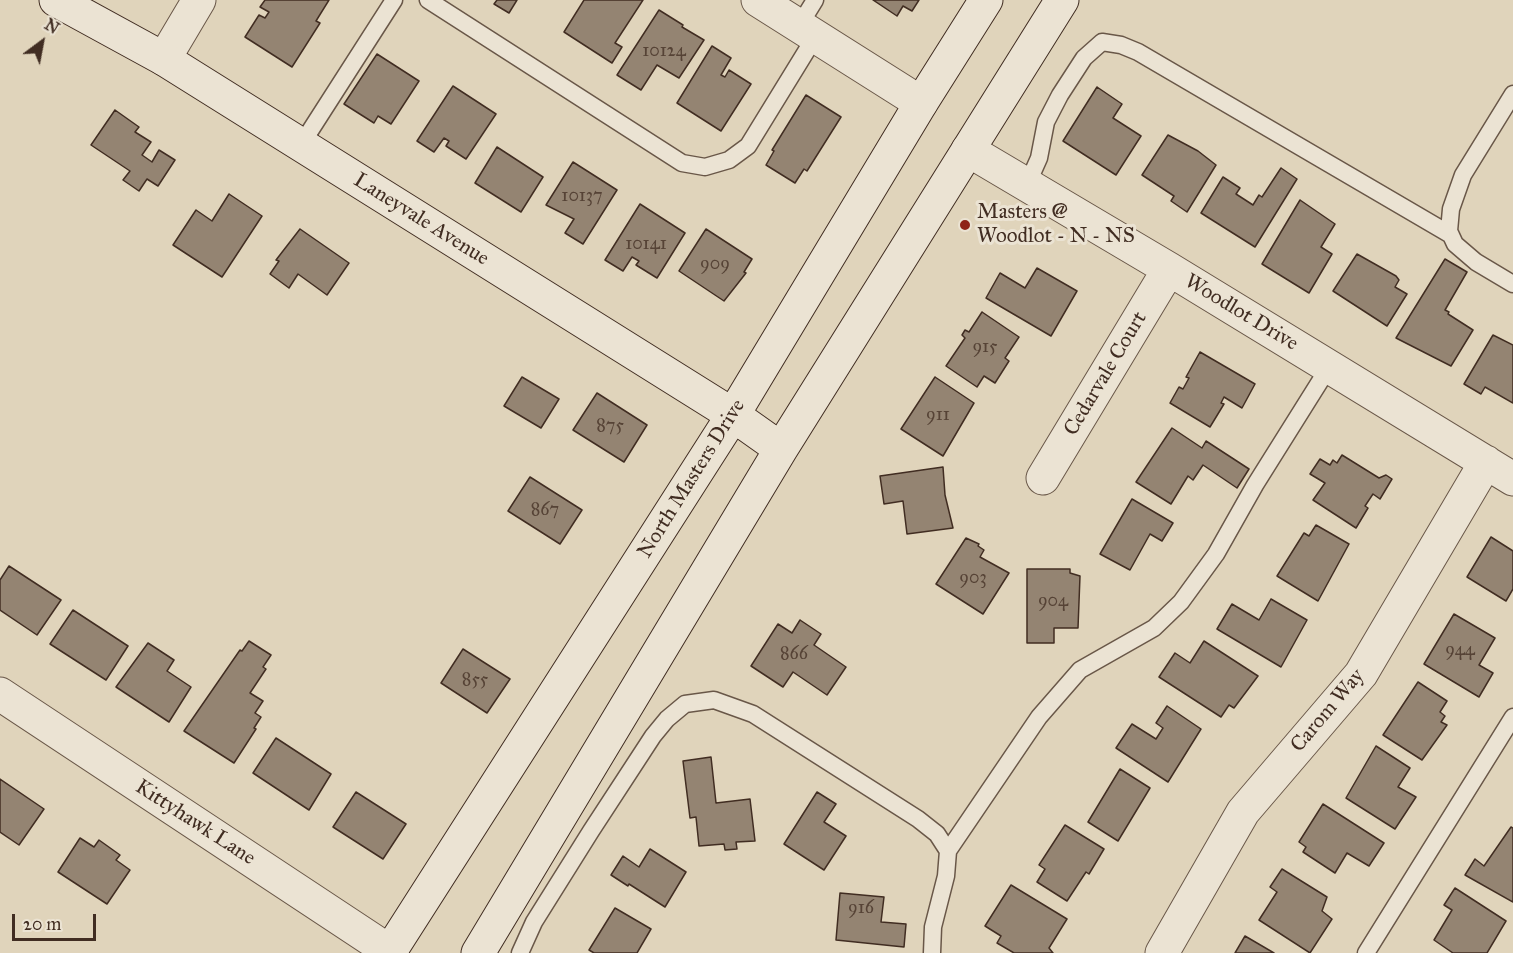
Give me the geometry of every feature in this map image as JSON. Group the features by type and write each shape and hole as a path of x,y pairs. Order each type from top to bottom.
{"street":[{"name":"Laneyvale Avenue","path":"56,0 164,59 734,415 781,449"},
{"path":"164,59 199,0"},
{"path":"758,0 810,21 921,104"},
{"name":"North Masters Drive","path":"390,952 734,415 986,0"},
{"path":"478,953 781,449 1062,0"},
{"name":"Woodlot Drive","path":"968,150 1169,269 1513,479"},
{"name":"Cedarvale Court","path":"1043,478 1169,269"},
{"name":"Carom Way","path":"1162,953 1243,812 1361,674 1486,462"},
{"name":"Kittyhawk Lane","path":"0,694 390,952"}],"lane":[{"path":"301,145 394,0"},
{"path":"428,0 682,163 705,167 729,160 748,146 810,21"},
{"path":"1027,185 1039,158 1046,122 1084,58 1101,42 1121,45 1138,51 1451,235"},
{"path":"1513,94 1463,175 1451,208 1449,231 1455,244 1476,261 1513,284"},
{"path":"932,953 933,927 946,876 948,851 1039,717 1080,670 1154,628 1181,602 1216,554 1255,485 1329,367"},
{"path":"520,953 534,922 647,746 667,719 685,704 714,700 753,714 918,819 937,834 948,851"},
{"path":"1366,953 1513,717"}],"building":[{"path":"265,0 329,0 316,21 320,23 292,67 245,37 259,15 265,18 269,12 260,7"},
{"path":"497,0 517,0 509,13 494,4"},
{"path":"584,0 643,0 615,43 622,47 612,63 564,32"},
{"path":"873,0 919,0 912,11 903,6 897,16"},
{"path":"659,10 704,40 679,78 657,65 641,90 617,75"},
{"path":"712,46 731,58 721,75 725,77 729,70 751,84 721,131 677,103"},
{"path":"377,54 419,81 391,124 378,116 374,123 344,104"},
{"path":"453,86 496,114 466,159 446,146 449,141 444,138 434,152 417,141"},
{"path":"1097,87 1122,104 1113,118 1141,136 1116,175 1063,141"},
{"path":"806,95 841,117 807,171 804,169 795,183 766,165 774,151 772,150"},
{"path":"115,110 139,127 135,132 151,142 142,155 152,162 159,150 175,160 158,186 147,179 139,191 123,180 130,171 91,145"},
{"path":"1168,135 1198,151 1216,165 1187,212 1171,201 1174,196 1142,175"},
{"path":"497,147 543,177 521,212 475,183"},
{"path":"573,162 617,190 583,244 565,233 574,219 546,205"},
{"path":"1281,168 1297,179 1255,247 1201,213 1223,177 1240,188 1236,194 1253,205 1259,195 1262,197"},
{"path":"229,194 262,216 222,277 173,245 196,210 212,221"},
{"path":"1300,200 1335,224 1321,247 1332,254 1309,293 1262,264"},
{"path":"640,204 685,233 657,278 636,265 639,261 632,257 623,271 605,260"},
{"path":"300,229 349,263 327,295 298,274 289,288 270,274 279,261 276,260"},
{"path":"706,229 752,259 744,272 746,273 724,301 679,271"},
{"path":"1357,254 1396,276 1399,280 1395,287 1407,294 1387,326 1333,291"},
{"path":"1445,259 1467,272 1445,310 1473,330 1451,366 1396,338"},
{"path":"1037,268 1077,291 1051,336 986,298 1000,273 1025,288"},
{"path":"982,312 1019,337 1005,358 1009,361 995,383 984,376 977,387 946,366 965,338 962,335 965,330 969,332"},
{"path":"1493,335 1513,345 1513,403 1485,387 1481,394 1464,384"},
{"path":"1200,352 1255,384 1242,408 1224,397 1221,403 1224,404 1210,427 1170,403 1179,387 1183,389 1189,378 1186,377"},
{"path":"522,377 559,399 541,428 504,406"},
{"path":"935,377 974,403 943,456 901,429"},
{"path":"597,393 647,425 624,462 573,430"},
{"path":"1172,428 1202,448 1206,441 1249,469 1237,488 1203,465 1193,480 1188,476 1171,504 1136,482"},
{"path":"1342,455 1379,478 1386,475 1392,479 1380,499 1373,494 1356,528 1313,500 1325,483 1310,474 1320,459 1330,465 1333,460 1337,463"},
{"path":"943,467 945,495 953,528 907,534 903,501 884,504 880,476"},
{"path":"530,477 582,510 560,544 508,511"},
{"path":"1132,499 1173,523 1162,541 1150,534 1130,570 1100,554"},
{"path":"1316,525 1349,544 1318,601 1277,576 1304,533 1309,536"},
{"path":"1491,537 1513,551 1513,589 1506,601 1467,577"},
{"path":"966,538 979,544 978,546 984,550 980,557 1009,573 983,614 936,584"},
{"path":"9,566 61,600 37,635 0,610 0,580"},
{"path":"1027,569 1070,569 1070,573 1080,576 1078,628 1054,628 1054,643 1027,643"},
{"path":"1271,599 1307,620 1281,667 1217,629 1232,604 1259,620"},
{"path":"73,610 128,646 106,680 50,644"},
{"path":"1454,614 1495,638 1479,665 1493,673 1479,697 1424,664"},
{"path":"800,620 821,634 814,645 846,667 827,695 793,672 783,687 751,666 778,624 792,633"},
{"path":"249,641 271,655 263,667 266,669 250,693 263,701 255,713 261,717 234,763 184,731 240,650 242,651"},
{"path":"1204,641 1258,676 1234,708 1229,705 1221,717 1159,677 1175,653 1190,663"},
{"path":"148,643 174,660 167,671 191,687 169,722 116,687"},
{"path":"463,649 510,679 487,713 441,683"},
{"path":"1418,682 1447,701 1440,712 1445,716 1441,722 1447,725 1422,760 1383,735"},
{"path":"1167,706 1201,729 1168,782 1116,748 1132,724 1156,739 1163,728 1156,723"},
{"path":"276,738 331,774 309,810 253,773"},
{"path":"1376,746 1410,768 1398,787 1416,797 1395,829 1346,798"},
{"path":"711,757 716,803 750,799 755,841 736,842 737,849 725,850 724,844 699,846 696,817 690,818 683,761"},
{"path":"1120,769 1150,788 1118,841 1088,822"},
{"path":"0,779 44,809 19,845 0,832"},
{"path":"356,792 406,824 383,859 333,827"},
{"path":"817,792 836,804 824,822 846,836 824,870 784,844"},
{"path":"1323,804 1384,843 1369,866 1347,853 1335,873 1303,852 1306,847 1299,842"},
{"path":"1065,825 1104,849 1089,874 1086,872 1067,901 1037,882 1045,869 1039,865"},
{"path":"1511,827 1513,828 1513,902 1465,875 1475,859 1484,866"},
{"path":"80,838 94,847 99,840 120,855 116,860 130,870 107,904 58,872"},
{"path":"650,849 686,872 665,907 611,875 623,856 639,867"},
{"path":"1282,869 1327,897 1322,911 1332,919 1310,953 1259,920 1277,892 1270,887"},
{"path":"1011,885 1067,919 1049,948 1053,953 1014,953 997,943 1001,936 985,926"},
{"path":"1455,888 1506,921 1487,953 1453,953 1434,940 1452,910 1444,905"},
{"path":"840,893 884,897 881,922 906,924 904,947 836,940"},
{"path":"615,908 651,929 637,953 594,953 589,950"},
{"path":"1245,936 1274,953 1235,953"}],"place":[{"name":"Masters @ Woodlot - N - NS","path":"965,225"}]}
